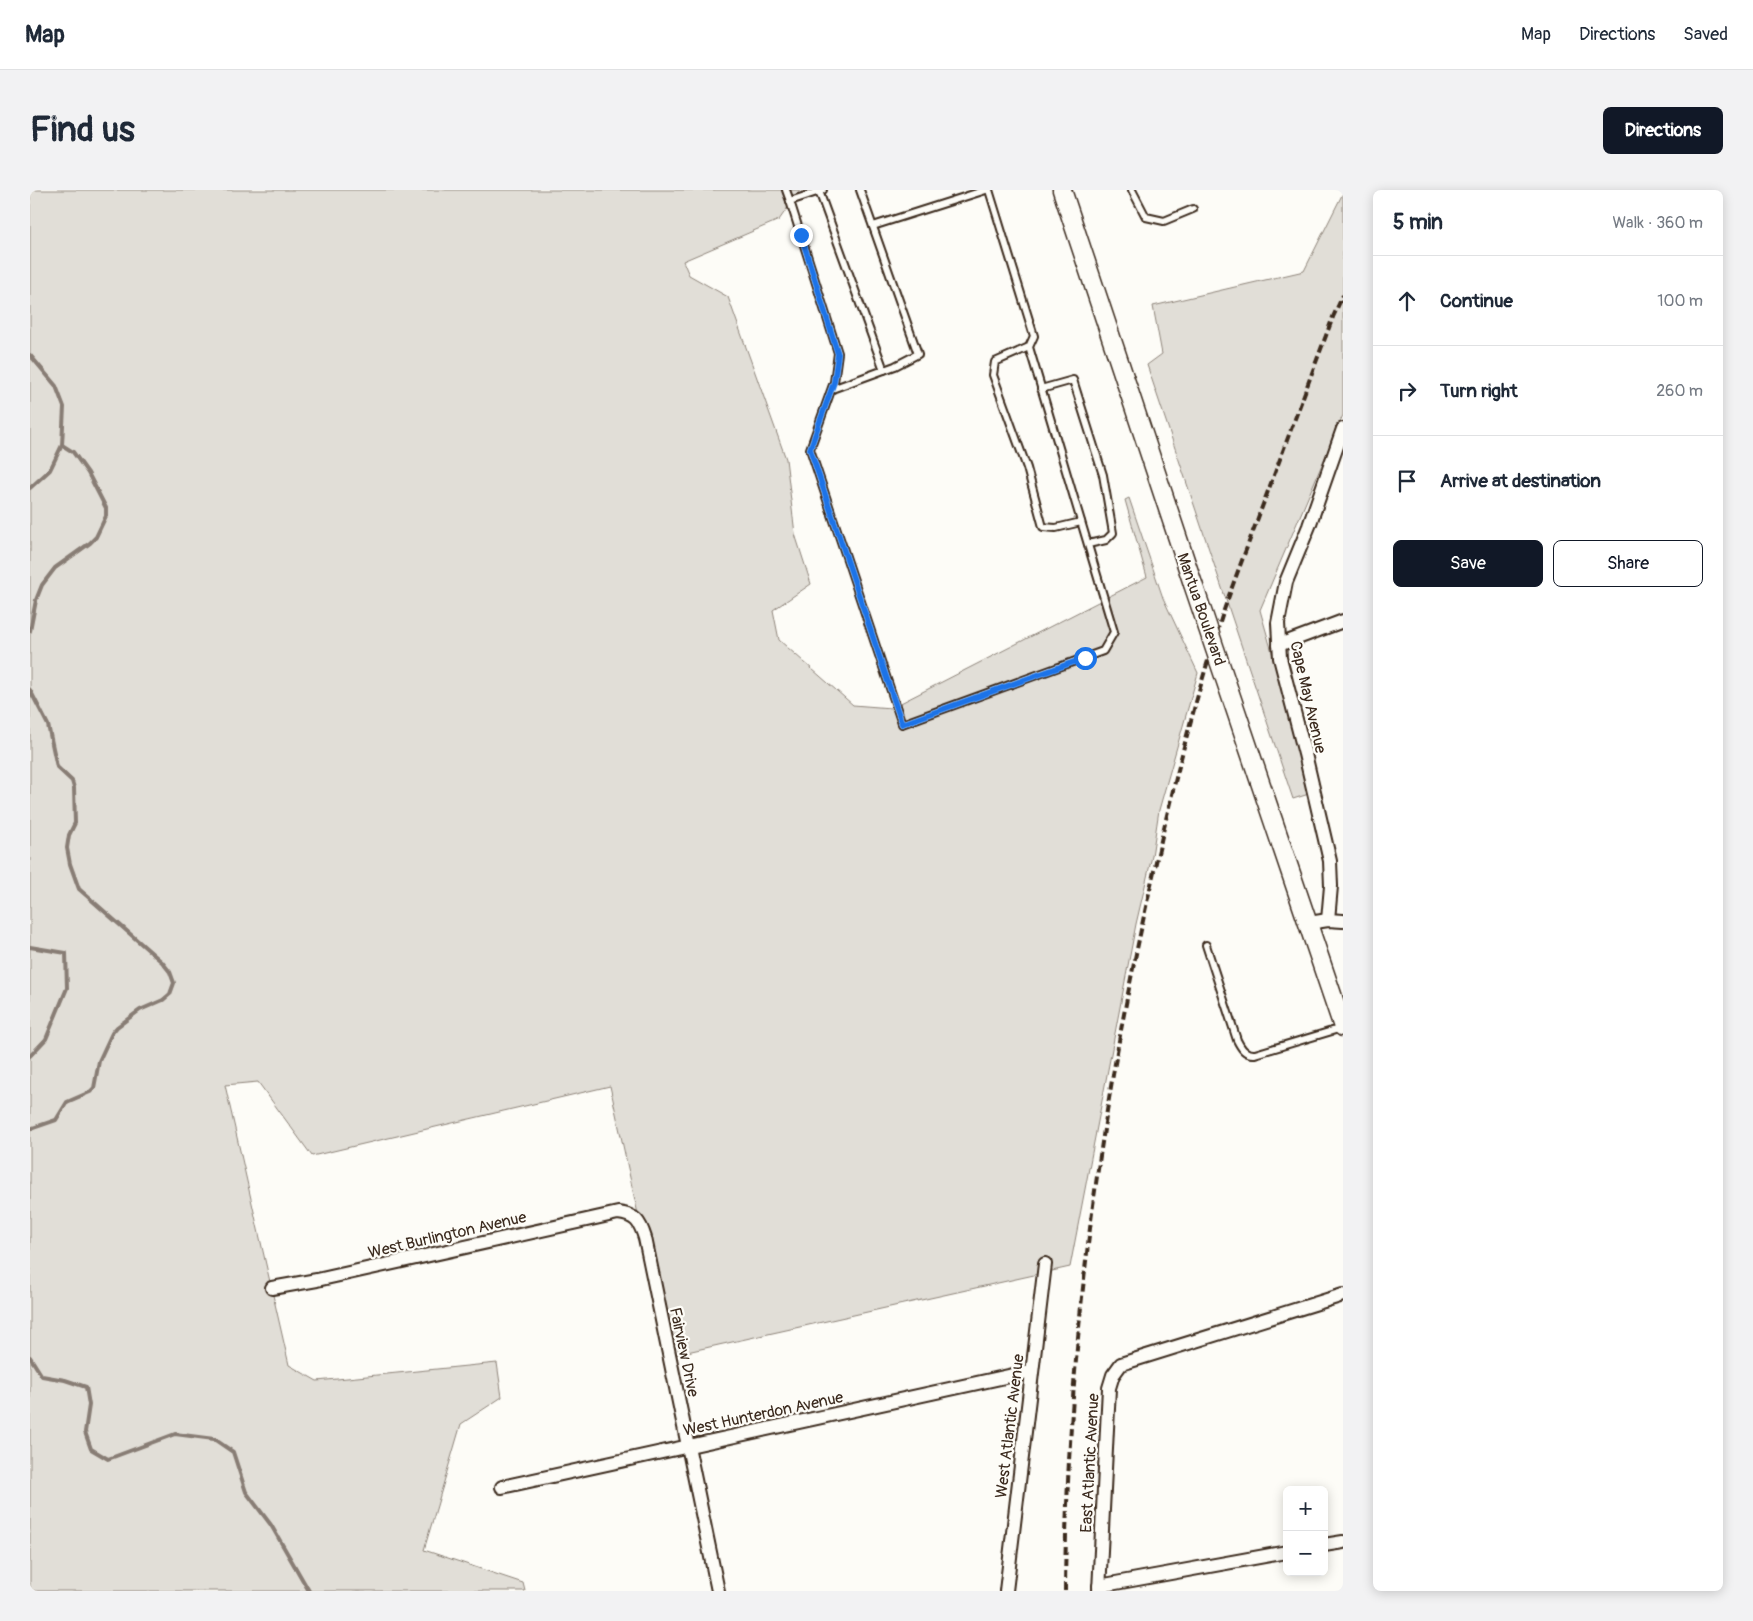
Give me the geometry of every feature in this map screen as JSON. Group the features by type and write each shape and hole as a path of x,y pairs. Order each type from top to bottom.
{"main road":[{"name":"Mantua Boulevard","path":"1062,190 1343,1027"}],"street":[{"name":"Cape May Avenue","path":"1328,920 1330,861 1305,754 1286,685 1279,645 1278,623 1286,582 1309,526 1343,429"},
{"path":"1279,645 1343,621"},
{"path":"1309,923 1328,920 1343,922"},
{"name":"West Burlington Avenue","path":"272,1288 317,1280 618,1213 628,1214"},
{"name":"Fairview Drive","path":"628,1214 641,1226 645,1238 718,1591"},
{"name":"West Atlantic Avenue","path":"1006,1591 1044,1264"},
{"name":"East Atlantic Avenue","path":"1099,1589 1109,1388 1113,1374 1120,1364 1343,1295"},
{"name":"West Hunterdon Avenue","path":"502,1487 1032,1371"},
{"path":"1328,1544 1343,1542"},
{"path":"1099,1589 1283,1553"}],"lane":[{"path":"786,190 838,354 832,389 810,449 902,724 1103,651 1114,632 1029,347 1034,336 988,190 873,226"},
{"path":"832,389 895,366 918,354 860,190"},
{"path":"1132,190 1146,218 1164,221 1193,209"},
{"path":"790,201 821,191 884,370"},
{"path":"1029,347 995,362 993,375 1027,468 1042,527 1056,528 1081,522"},
{"path":"1041,389 1073,380 1103,475 1113,533 1106,540 1088,544"},
{"path":"1206,945 1240,1047 1250,1055 1343,1027"}],"shaded area":[{"path":"30,190 800,190 779,220 683,261 689,275 728,297 786,459 795,534 811,584 773,610 779,640 853,705 891,708 1147,577 1125,500 1129,498 1163,598 1198,673 1159,810 1152,856 1136,924 1070,1267 669,1356 610,1086 312,1156 258,1082 225,1085 289,1365 317,1381 497,1363 502,1397 461,1424 424,1550 523,1583 525,1591 30,1591"},
{"path":"1343,193 1343,415 1260,610 1312,793 1293,799 1147,365 1162,354 1153,306 1304,271"}],"waterway":[{"path":"30,355 56,386 64,407 62,445 50,470 30,488"},
{"path":"30,631 36,600 42,585 55,568 96,537 106,516 106,508 88,473 73,452 62,445"},
{"path":"30,690 48,725 57,767 72,781 74,788 75,823 69,835 67,848 70,864 79,889 162,962 170,972 174,983 170,994 163,1000 140,1010 112,1033 99,1061 94,1088 90,1092 67,1102 56,1120 30,1129"},
{"path":"30,947 66,953 67,988 46,1039 30,1056"},
{"path":"30,1357 42,1376 65,1380 86,1387 89,1405 85,1432 91,1449 108,1459 175,1434 214,1439 233,1452 246,1492 271,1525 309,1591"}],"railway":[{"path":"1065,1591 1067,1501 1079,1322 1102,1144 1133,968 1176,780 1212,646 1236,576 1333,317 1343,295"}],"route":[{"path":"801,235 838,354 834,382 810,449 902,724 1085,658"}]}
